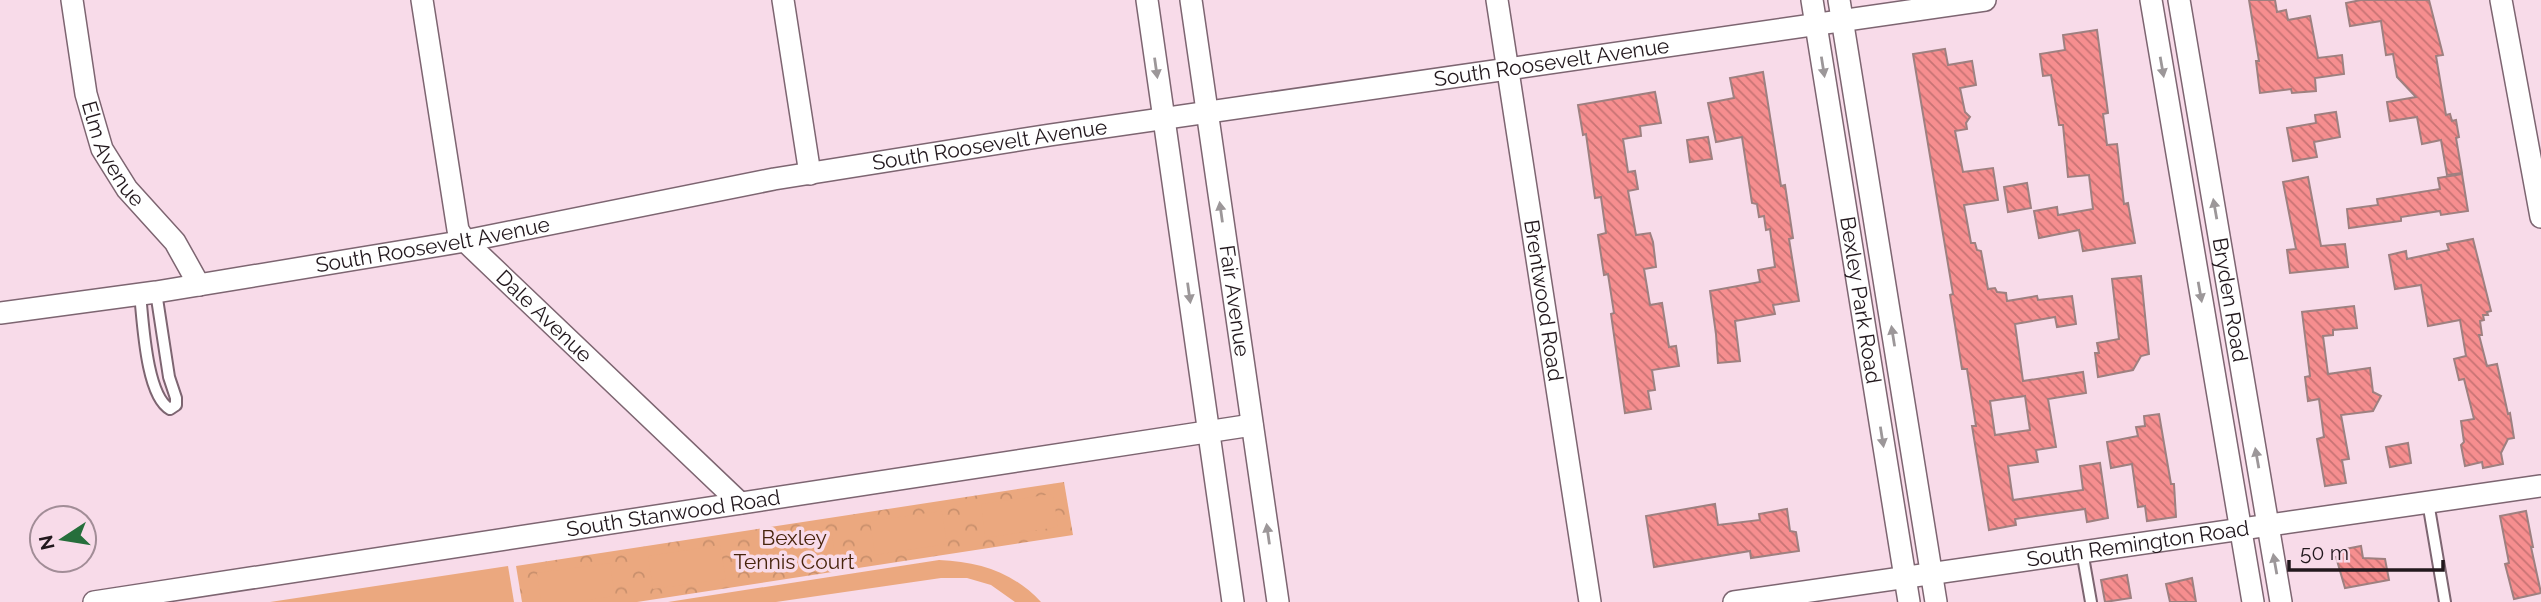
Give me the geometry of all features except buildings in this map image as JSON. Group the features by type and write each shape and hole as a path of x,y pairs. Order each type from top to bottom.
{"street":[{"name":"Elm Avenue","path":"72,0 86,94 102,149 127,189 175,242 199,285"},
{"name":"Dale Avenue","path":"422,0 458,230 465,240 740,503"},
{"path":"783,0 810,174"},
{"name":"Fair Avenue","path":"1147,0 1233,602"},
{"name":"Fair Avenue","path":"1191,0 1278,602"},
{"name":"Brentwood Road","path":"1497,0 1590,602"},
{"name":"Bexley Park Road","path":"1812,0 1909,602"},
{"name":"Bexley Park Road","path":"1839,0 1936,602"},
{"name":"South Roosevelt Avenue","path":"0,313 199,285 465,240 774,179 1207,111 1985,0"},
{"name":"Bryden Road","path":"2151,0 2253,602"},
{"name":"Bryden Road","path":"2179,0 2281,602"},
{"path":"2501,0 2541,217"},
{"name":"South Stanwood Road","path":"94,602 195,594 740,503 1252,425"},
{"name":"South Remington Road","path":"1734,602 2541,486"}],"lane":[{"path":"2181,177 2208,173"},
{"path":"1848,225 1875,221"},
{"path":"148,293 176,398 176,405 170,409 163,405 158,397 153,381 148,293"},
{"path":"2209,345 2237,341"},
{"path":"1875,393 1902,388"},
{"path":"2428,502 2445,602"},
{"path":"2082,551 2091,602"}],"green space":[{"name":"Bexley Tennis Court","path":"1064,482 1073,535 637,602 522,602 516,566"},
{"path":"1053,494 1058,527 985,538 981,504"},
{"path":"942,511 947,544 875,555 870,521"},
{"path":"831,528 836,561 764,572 759,539"},
{"path":"720,545 726,579 653,589 648,556"},
{"path":"939,560 968,563 995,570 1019,583 1041,602 1015,602 991,585 967,578 941,578 776,602 668,602"},
{"path":"610,563 615,596 574,602 541,602 537,573"},
{"path":"508,566 514,602 270,602"}]}
